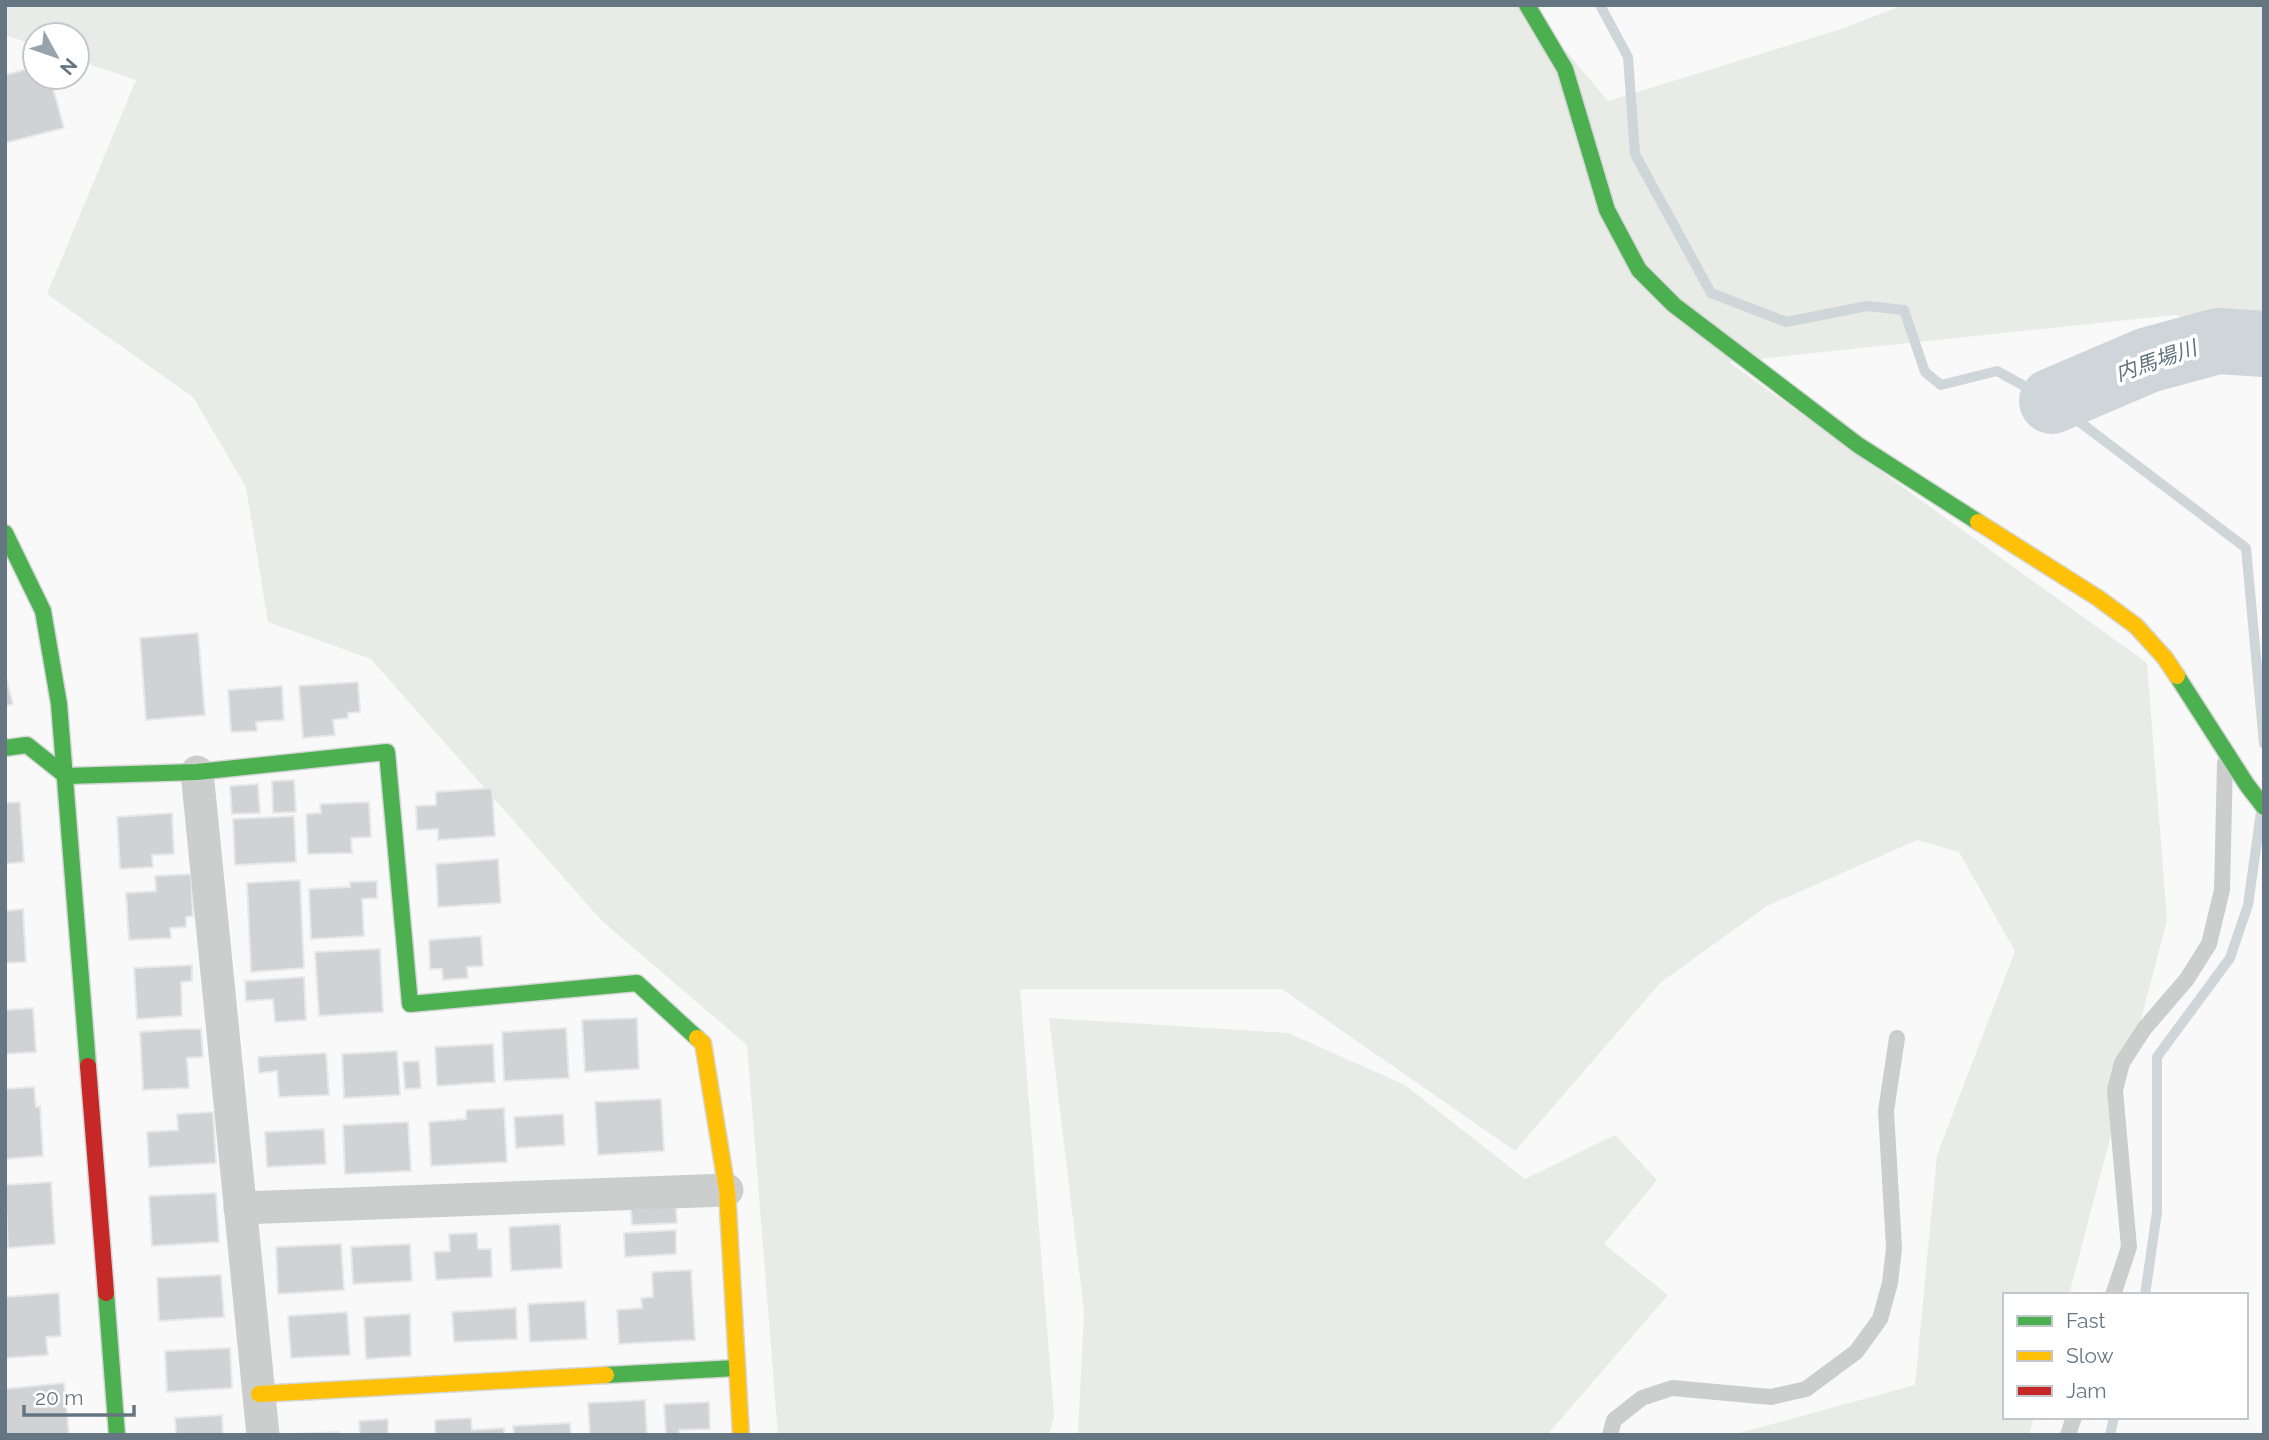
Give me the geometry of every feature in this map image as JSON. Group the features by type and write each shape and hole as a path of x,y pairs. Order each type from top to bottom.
{"street":[{"path":"1527,5 1565,69 1607,210 1639,270 1674,305 1858,444 2098,598 2136,626 2165,658 2264,807"},
{"path":"5,533 43,611 59,704 117,1435"},
{"path":"5,748 27,745 66,776 197,772 387,752 410,1004 637,983 703,1043 727,1190 741,1435"},
{"path":"197,772 262,1435"},
{"path":"240,1208 727,1190"},
{"path":"259,1394 737,1368"}],"lane":[{"path":"2114,1293 2129,1247 2115,1090 2122,1063 2144,1029 2187,979 2208,944 2222,890 2225,750"},
{"path":"1610,1435 1614,1420 1643,1398 1672,1388 1770,1397 1807,1389 1856,1352 1880,1319 1890,1283 1894,1248 1886,1111 1897,1038"}],"shaded area":[{"path":"5,5 1527,5 1608,101 1838,30 1904,5 2264,5 2264,346 2175,315 1729,362 2147,663 2167,920 2070,1293 2003,1293 2003,1419 2033,1419 2029,1435 1732,1435 1915,1385 1937,1155 2015,951 1959,852 1917,840 1767,906 1660,983 1515,1151 1282,989 1020,989 1054,1416 1049,1435 778,1435 747,1045 601,920 371,659 268,622 246,487 193,397 47,294 136,80 91,65 91,21 21,21 21,40 5,35"},
{"path":"1049,1018 1288,1033 1405,1085 1525,1179 1615,1135 1657,1180 1604,1244 1668,1295 1547,1435 1078,1435 1084,1311"}],"building":[{"path":"21,71 21,91 54,91 64,128 5,143 5,75"},
{"path":"198,633 205,715 146,720 140,638"},
{"path":"5,674 13,704 5,706"},
{"path":"358,682 360,712 348,713 348,718 333,720 335,735 303,738 299,686"},
{"path":"282,686 284,720 256,722 257,731 231,732 228,690"},
{"path":"294,780 296,812 273,813 272,781"},
{"path":"258,784 260,813 232,814 230,786"},
{"path":"492,788 495,836 438,840 438,829 417,830 416,806 436,805 436,792"},
{"path":"20,802 24,862 5,864 5,803"},
{"path":"369,802 371,837 351,838 352,853 308,854 306,814 321,813 320,804"},
{"path":"172,813 174,854 152,855 153,867 120,869 117,817"},
{"path":"294,816 296,862 235,865 233,819"},
{"path":"498,859 501,903 438,907 436,864"},
{"path":"191,874 193,916 186,917 186,927 170,928 171,938 129,940 126,893 156,891 155,876"},
{"path":"300,880 304,968 251,972 247,883"},
{"path":"377,881 377,898 362,899 364,936 311,939 309,889 350,887 350,882"},
{"path":"23,909 26,962 5,963 5,911"},
{"path":"481,936 483,966 467,967 468,978 443,980 442,969 430,969 429,940"},
{"path":"380,949 383,1012 319,1016 315,952"},
{"path":"192,965 192,981 181,982 182,1016 137,1019 134,968"},
{"path":"304,977 306,1020 275,1022 273,999 246,1001 245,981"},
{"path":"33,1008 36,1052 5,1054 5,1010"},
{"path":"637,1018 639,1069 585,1072 582,1020"},
{"path":"566,1028 569,1078 504,1081 502,1032"},
{"path":"201,1029 203,1057 187,1058 189,1088 143,1090 140,1032"},
{"path":"493,1044 495,1082 437,1086 435,1047"},
{"path":"397,1051 400,1095 344,1098 342,1054"},
{"path":"326,1053 329,1095 279,1097 277,1071 259,1073 258,1057"},
{"path":"419,1061 421,1088 405,1089 403,1062"},
{"path":"34,1087 36,1107 40,1106 43,1156 5,1159 5,1089"},
{"path":"661,1099 664,1151 598,1155 595,1102"},
{"path":"504,1108 507,1162 431,1166 429,1122 466,1119 466,1110"},
{"path":"213,1112 216,1163 149,1167 147,1132 178,1130 177,1114"},
{"path":"563,1114 565,1145 516,1148 514,1117"},
{"path":"408,1122 411,1171 345,1174 343,1125"},
{"path":"324,1129 326,1164 267,1167 265,1132"},
{"path":"51,1182 55,1244 8,1248 5,1185"},
{"path":"216,1193 219,1242 152,1246 149,1196"},
{"path":"676,1207 677,1223 632,1225 631,1209"},
{"path":"560,1224 562,1268 511,1271 509,1227"},
{"path":"676,1230 676,1254 625,1257 624,1233"},
{"path":"477,1233 478,1249 491,1249 492,1277 436,1280 434,1252 450,1251 449,1234"},
{"path":"341,1244 344,1290 278,1294 276,1247"},
{"path":"410,1244 412,1281 353,1284 351,1247"},
{"path":"691,1270 695,1340 619,1344 617,1310 642,1308 641,1298 653,1297 652,1272"},
{"path":"221,1275 224,1317 159,1321 157,1278"},
{"path":"59,1293 61,1336 46,1337 48,1355 5,1358 5,1297"},
{"path":"585,1301 587,1339 530,1342 528,1304"},
{"path":"516,1308 517,1339 454,1342 452,1312"},
{"path":"347,1312 350,1355 291,1358 288,1316"},
{"path":"410,1314 411,1356 366,1359 364,1317"},
{"path":"230,1348 232,1388 167,1392 165,1351"},
{"path":"64,1383 69,1435 6,1435 5,1389"},
{"path":"645,1400 647,1435 590,1435 588,1403"},
{"path":"709,1402 710,1429 679,1430 679,1435 666,1435 664,1404"},
{"path":"222,1415 223,1435 176,1435 175,1418"},
{"path":"471,1418 472,1430 504,1428 504,1435 435,1435 435,1420"},
{"path":"388,1419 388,1435 360,1435 359,1421"},
{"path":"570,1423 571,1435 514,1435 513,1426"},
{"path":"339,1432 339,1435 294,1435 294,1434"}],"waterway":[{"path":"1600,5 1628,57 1635,154 1711,293 1786,322 1867,306 1904,310 1925,372 1941,385 1997,371 2052,401 2246,548 2264,744"},
{"name":"内馬場川","path":"2052,401 2148,360 2218,341 2264,344"},
{"path":"2145,1293 2157,1212 2157,1057 2230,958 2248,905 2261,812"},
{"path":"2110,1435 2114,1419"}],"traffic: fast":[{"path":"1527,5 1565,69 1607,210 1639,270 1674,305 1858,445 1978,522"},
{"path":"5,533 43,611 59,704 88,1066"},
{"path":"2177,676 2264,807"},
{"path":"5,748 27,745 66,776 197,772 387,752 410,1004 637,983 697,1038"},
{"path":"106,1293 117,1435"},
{"path":"606,1375 737,1368"}],"traffic: slow":[{"path":"1978,522 2098,598 2136,626 2165,658 2177,676"},
{"path":"697,1038 703,1043 727,1190 741,1435"},
{"path":"259,1394 606,1375"}],"traffic: jam":[{"path":"88,1066 106,1293"}]}
